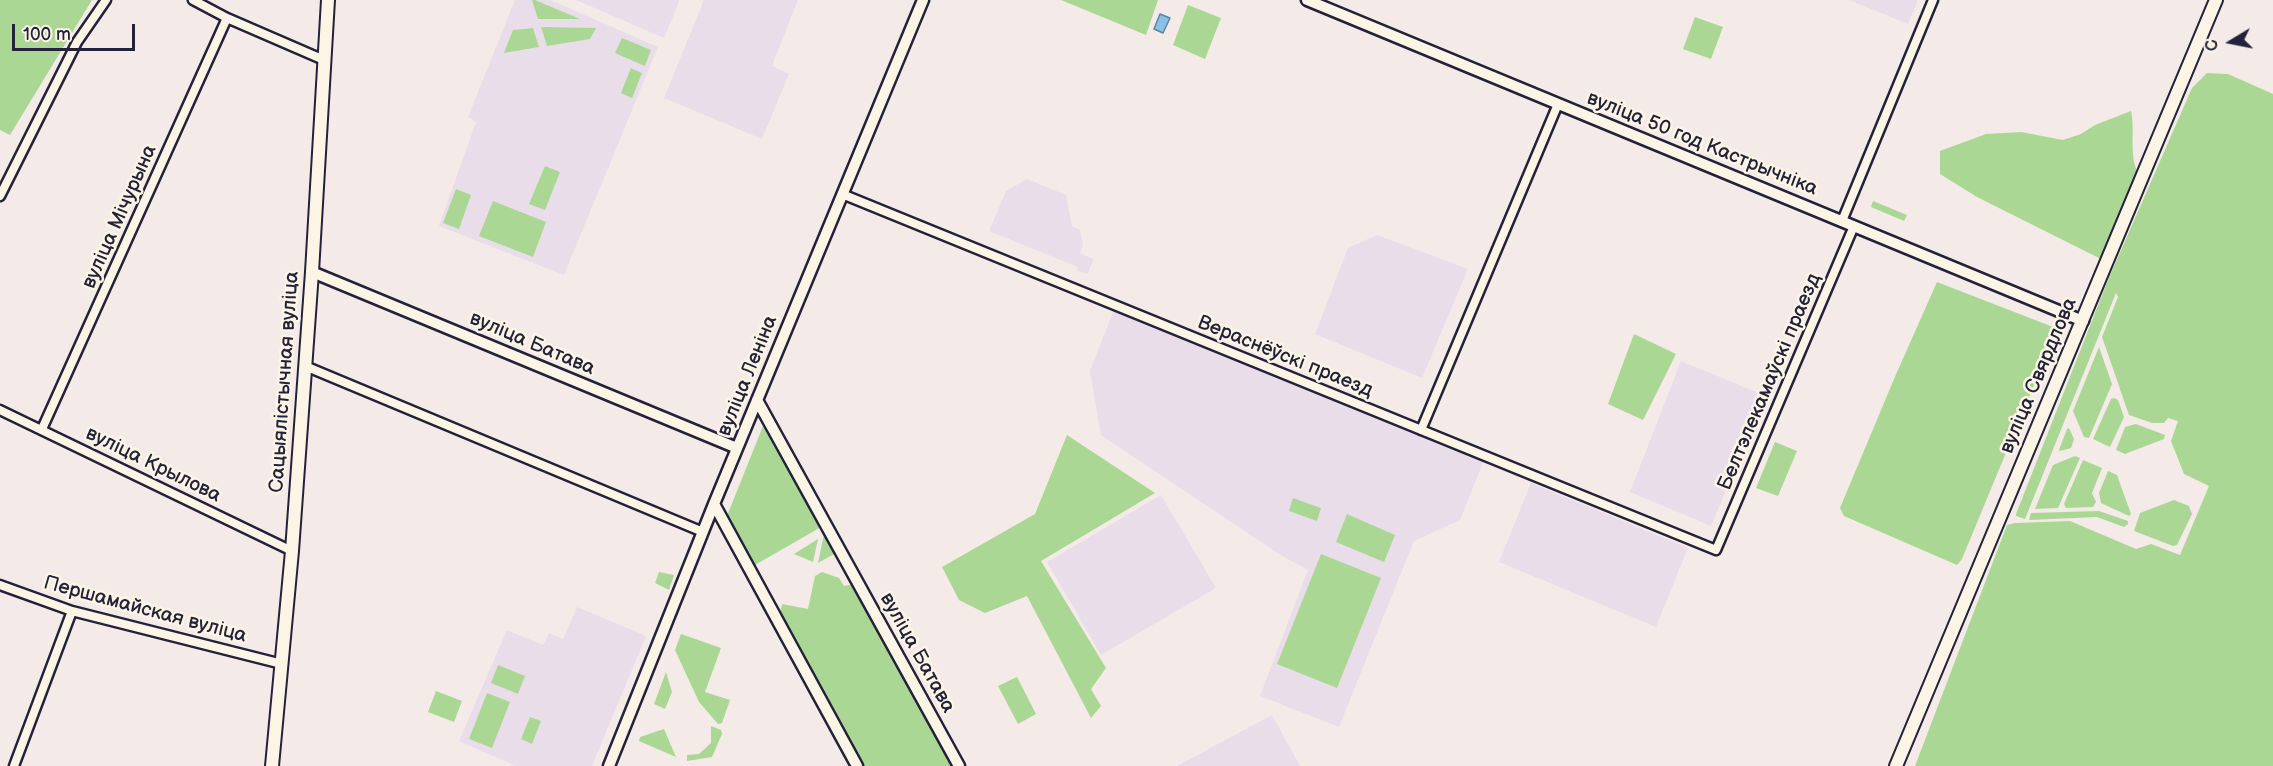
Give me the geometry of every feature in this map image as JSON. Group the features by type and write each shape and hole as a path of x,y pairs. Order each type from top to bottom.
{"main road":[{"name":"Сацыялістычная вуліца","path":"272,766 292,551 328,0"},
{"name":"вуліца Свярдлова","path":"1896,766 2217,0"}],"street":[{"path":"0,196 77,42 106,0"},
{"path":"193,0 227,18 324,60"},
{"name":"вуліца Леніна","path":"609,766 714,504 923,0"},
{"name":"вуліца 50 год Кастрычніка","path":"1307,0 2083,321"},
{"path":"1842,221 1933,0"},
{"name":"вуліца Мічурына","path":"42,429 227,18"},
{"path":"1421,430 1558,104"},
{"name":"Вераснёўскі праезд","path":"842,194 1716,550"},
{"name":"Белтэлекамаўскі праезд","path":"1716,550 1854,226"},
{"name":"вуліца Батава","path":"312,272 737,448"},
{"path":"305,366 703,532"},
{"name":"вуліца Батава","path":"757,400 959,766"},
{"name":"вуліца Крылова","path":"0,410 292,551"},
{"path":"714,504 857,766"},
{"name":"Першамайская вуліца","path":"0,585 72,611 282,663"},
{"path":"14,766 72,611"}],"shaded area":[{"path":"515,0 550,0 658,47 564,275 439,226 476,122 468,117"},
{"path":"576,0 680,0 664,38"},
{"path":"704,0 798,0 772,66 789,74 762,139 664,98"},
{"path":"1849,0 1918,0 1908,24"},
{"path":"1027,179 1066,195 1072,226 1080,230 1083,246 1080,253 1094,259 1087,274 1077,270 1078,267 989,231 1006,191"},
{"path":"1377,235 1468,269 1422,378 1315,334 1348,248"},
{"path":"1114,310 1484,460 1460,520 1414,541 1339,727 1260,696 1308,570 1279,554 1101,435 1090,371"},
{"path":"1681,361 1766,396 1711,526 1630,492"},
{"path":"1531,483 1688,548 1656,627 1499,562"},
{"path":"1161,495 1216,588 1101,655 1047,562"},
{"path":"577,607 646,636 592,766 516,766 459,741 507,630 543,645 549,633 563,639"},
{"path":"1272,715 1300,766 1177,766"}],"green space":[{"path":"0,0 92,0 10,135 0,130"},
{"path":"532,0 535,0 580,19 538,19"},
{"path":"1061,0 1158,0 1146,35"},
{"path":"1188,5 1221,18 1205,59 1173,45"},
{"path":"1695,17 1723,27 1711,59 1683,49"},
{"path":"541,27 596,28 590,39 547,46"},
{"path":"533,28 539,47 504,53 513,30"},
{"path":"622,38 651,50 645,66 615,53"},
{"path":"631,68 642,73 632,98 621,93"},
{"path":"2207,73 2228,74 2273,94 2273,766 1915,766 2007,525 2070,521 2136,549 2151,544 2180,555 2209,486 2184,474 2171,441 2178,421 2168,418 2164,423 2152,423 2129,415 2102,337 2118,297 2116,293 2025,519 2016,514 2108,280 2192,88"},
{"path":"2131,111 2134,162 2141,178 2105,261 1977,197 1940,174 1940,151 1986,134 2021,132 2063,140"},
{"path":"545,166 560,172 545,210 529,204"},
{"path":"456,189 471,195 459,229 443,223"},
{"path":"493,201 546,222 533,257 479,236"},
{"path":"1873,201 1907,215 1904,221 1871,207"},
{"path":"1937,282 2053,327 2055,334 1962,559 1957,565 1844,516 1840,508"},
{"path":"1634,334 1676,354 1643,420 1608,404"},
{"path":"2099,347 2112,384 2089,438 2084,437 2073,411"},
{"path":"2111,399 2118,400 2124,417 2110,447 2093,439"},
{"path":"2136,424 2165,435 2164,439 2125,454 2116,450 2125,427"},
{"path":"763,426 821,527 755,565 727,516"},
{"path":"2069,428 2074,439 2071,448 2060,451 2067,429"},
{"path":"1067,435 1155,493 1041,561 1106,668 1091,689 1101,706 1091,718 1027,596 985,613 959,600 942,567 1035,514"},
{"path":"1775,442 1797,451 1778,496 1756,488"},
{"path":"2075,456 2080,458 2058,508 2035,509 2053,465"},
{"path":"2083,460 2102,468 2092,493 2096,502 2093,507 2066,508 2064,504"},
{"path":"2108,471 2117,475 2131,514 2129,516 2101,503 2099,493"},
{"path":"1293,498 1321,508 1317,521 1289,511"},
{"path":"2174,500 2189,506 2192,514 2177,545 2173,546 2134,531 2140,513"},
{"path":"2099,511 2128,521 2128,524 2124,527 2097,517 2029,520 2031,513"},
{"path":"1347,514 1395,535 1384,562 1336,542"},
{"path":"824,534 834,554 818,563"},
{"path":"818,539 813,562 794,554"},
{"path":"1321,554 1381,578 1337,688 1277,664"},
{"path":"659,572 674,575 669,590 655,583"},
{"path":"822,572 839,578 844,586 854,584 953,766 860,766 779,619 782,604 808,609 815,576"},
{"path":"681,634 721,648 705,692 730,700 722,723 718,724 699,702 675,650"},
{"path":"498,665 525,676 518,694 491,683"},
{"path":"666,672 672,692 665,709 654,704"},
{"path":"1017,677 1036,714 1018,724 998,686"},
{"path":"436,691 462,701 454,722 428,712"},
{"path":"487,693 510,702 492,748 469,739"},
{"path":"530,717 541,721 532,744 521,739"},
{"path":"711,726 721,730 722,734 712,757 687,761 687,755 699,754 711,743"},
{"path":"664,729 676,757 639,741 640,737"}],"water":[{"path":"1160,14 1170,18 1163,33 1154,29"}]}
